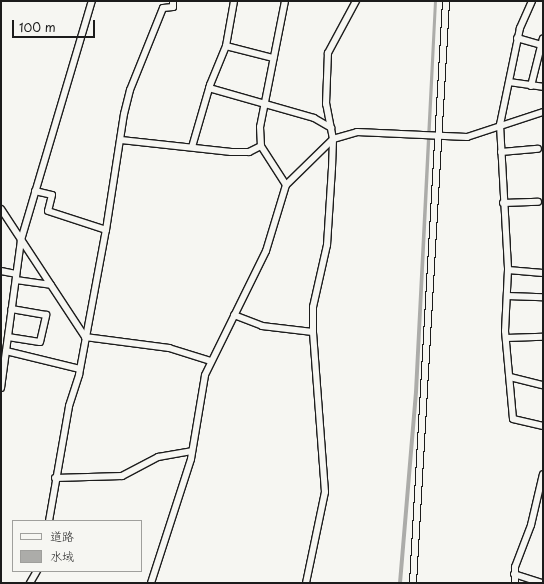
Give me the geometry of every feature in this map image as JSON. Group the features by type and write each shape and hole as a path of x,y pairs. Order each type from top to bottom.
{"street":[{"path":"1,383 21,240 92,1"},
{"path":"49,520 55,478 69,406 80,368 106,230 130,90 163,8 173,7 173,1"},
{"path":"192,148 209,88 226,46 234,1"},
{"path":"286,1 260,126 262,146 286,186"},
{"path":"306,583 325,492 313,332 313,307 327,245 333,139 326,104 328,53 356,1"},
{"path":"413,583 440,136 441,55 446,1"},
{"path":"532,1 517,38 500,125 503,203 508,270 506,338 513,419 543,426"},
{"path":"517,38 541,45"},
{"path":"532,86 543,38"},
{"path":"226,46 273,58"},
{"path":"509,82 543,87"},
{"path":"209,88 266,103 314,118 331,128"},
{"path":"151,583 191,451 197,410 211,361 266,251 286,186 333,139 357,132 468,137 500,125 543,112"},
{"path":"121,140 192,148 248,152 262,146"},
{"path":"501,152 538,148"},
{"path":"35,191 52,195 48,211 106,230"},
{"path":"503,203 538,202"},
{"path":"1,209 85,337 169,348 211,361"},
{"path":"508,270 543,273"},
{"path":"1,271 16,277 51,286"},
{"path":"507,296 543,297"},
{"path":"8,337 40,342 46,315 12,309"},
{"path":"234,315 262,326 313,332"},
{"path":"506,338 543,337"},
{"path":"6,352 80,368"},
{"path":"510,377 543,385"},
{"path":"55,478 122,476 158,457 191,451"},
{"path":"515,583 514,574 531,525 543,474"},
{"path":"30,583 36,572"},
{"path":"514,574 541,583"}],"water":[{"path":"434,1 437,1 418,392 402,583 398,583 414,392"}]}
